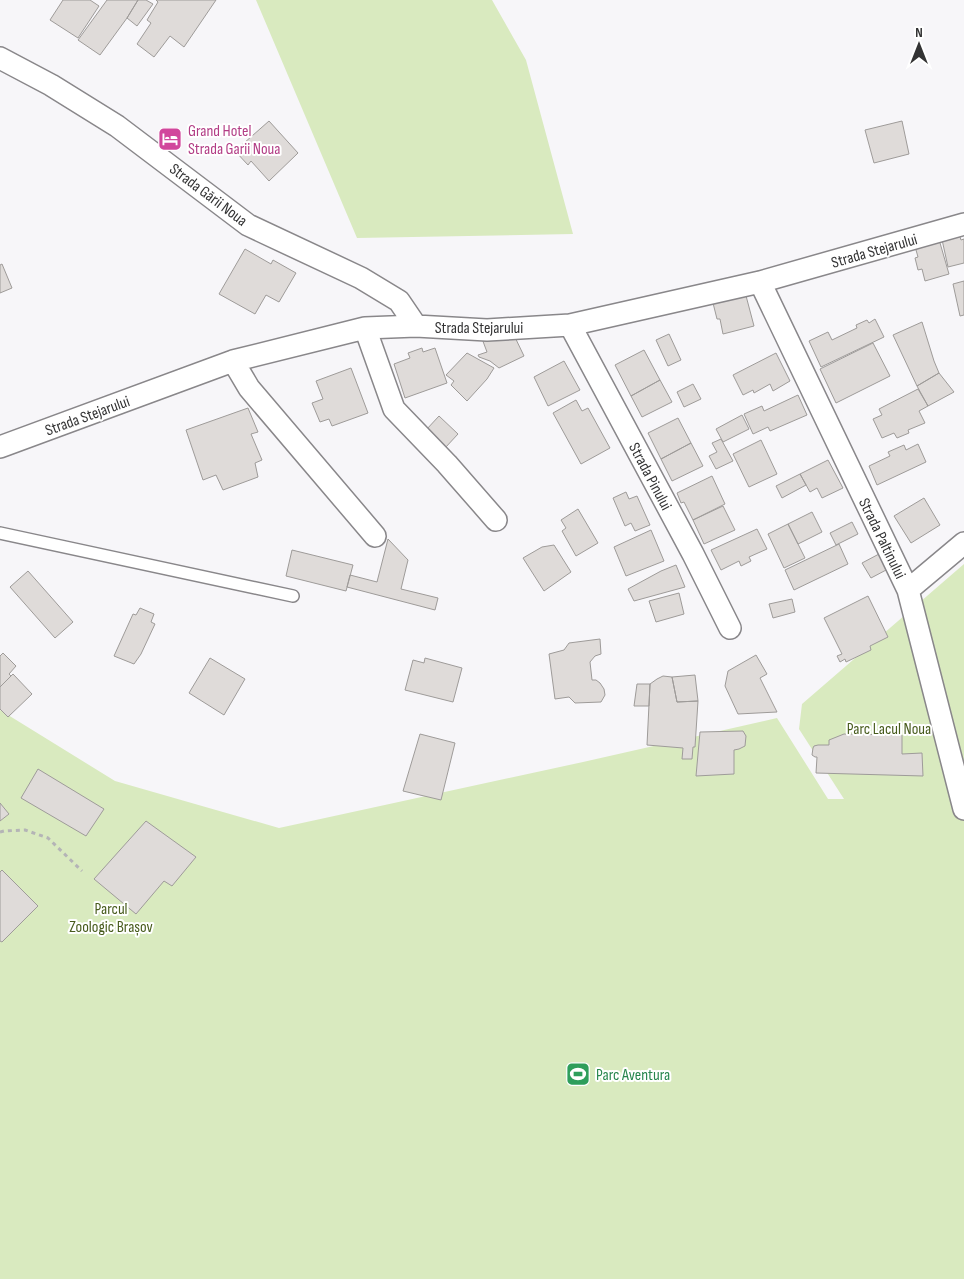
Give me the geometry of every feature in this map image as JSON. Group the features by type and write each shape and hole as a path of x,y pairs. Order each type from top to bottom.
{"street":[{"name":"Strada Gării Noua","path":"0,58 51,85 117,126 248,224 361,278 399,301 416,326"},
{"name":"Strada Stejarului","path":"0,447 233,361 365,328 416,326 487,330 570,325 760,282 964,224"},
{"name":"Strada Paltinului","path":"760,282 908,590 964,809"},
{"name":"Strada Pinului","path":"570,325 693,554 730,628"},
{"path":"365,328 394,409 447,464 496,520"},
{"path":"233,361 250,388 375,536"},
{"path":"908,590 964,543"}],"lane":[{"path":"0,533 293,596"}],"path":[{"path":"0,832 25,830 48,838 82,871"}],"green space":[{"path":"256,0 492,0 526,60 573,234 357,238"},
{"name":"Parc Aventura","path":"964,564 964,1279 0,1279 0,710 115,781 279,828 777,718 828,799 844,799 799,729 802,704"}],"building":[{"path":"63,0 90,0 99,6 78,38 50,20"},
{"path":"107,0 138,0 100,55 78,40"},
{"path":"138,0 146,0 153,4 137,26 127,18"},
{"path":"156,0 216,0 184,47 170,36 154,57 137,44 151,23 147,20 158,2"},
{"path":"269,121 298,153 269,181 251,161 248,165 235,151"},
{"path":"902,121 909,154 874,163 865,130"},
{"path":"958,231 961,240 964,239 964,263 948,267 941,235"},
{"path":"938,236 949,274 925,281 922,269 918,270 915,258 918,257 914,243"},
{"path":"245,249 271,264 273,260 296,273 279,302 266,295 255,314 219,294"},
{"path":"2,264 12,288 0,293 0,265"},
{"path":"964,281 964,315 960,316 953,284"},
{"path":"745,292 754,326 723,334 720,319 717,319 712,299"},
{"path":"875,319 884,337 821,367 809,341 828,332 832,340 857,328 856,325 867,320 869,323"},
{"path":"922,322 939,373 917,386 893,335"},
{"path":"512,331 524,356 499,368 490,361 479,357 478,355 487,352 481,336"},
{"path":"669,334 681,360 668,366 656,340"},
{"path":"873,343 890,376 836,403 820,369"},
{"path":"422,348 423,352 435,348 447,383 405,398 394,364 410,358 408,353"},
{"path":"644,350 660,380 631,396 615,365"},
{"path":"467,353 494,368 487,379 467,401 451,385 454,381 446,375"},
{"path":"776,353 790,381 773,391 770,384 754,393 753,390 743,395 733,375"},
{"path":"564,361 580,390 548,406 534,377"},
{"path":"351,368 368,413 332,426 329,419 320,422 312,403 323,399 316,381"},
{"path":"939,373 954,392 928,406 917,386"},
{"path":"660,380 672,402 642,417 631,396"},
{"path":"693,384 701,399 684,407 677,392"},
{"path":"918,389 928,406 919,411 925,423 908,430 909,433 897,438 894,433 882,438 873,419 882,415 879,409"},
{"path":"798,395 807,415 770,431 768,427 753,434 744,414 762,406 764,411"},
{"path":"576,400 582,411 588,408 610,448 581,464 553,413"},
{"path":"248,408 258,432 251,434 262,460 255,463 258,477 223,490 216,475 203,480 186,430"},
{"path":"742,415 749,429 723,442 716,429"},
{"path":"439,416 458,434 445,448 426,430"},
{"path":"678,418 691,443 661,459 648,433"},
{"path":"721,439 733,461 716,469 709,456 717,452 712,443"},
{"path":"761,440 777,474 749,487 733,454"},
{"path":"691,443 703,466 672,481 661,459"},
{"path":"918,444 926,462 877,485 869,466 890,456 888,452 904,445 906,450"},
{"path":"828,460 843,488 822,498 817,488 810,492 800,474"},
{"path":"800,474 806,485 782,498 776,486"},
{"path":"712,476 725,504 693,520 684,502 681,503 677,493"},
{"path":"626,492 629,499 637,496 650,525 635,531 631,523 625,526 613,498"},
{"path":"924,498 940,525 911,543 894,516"},
{"path":"723,506 735,530 704,544 693,520"},
{"path":"578,509 598,543 576,556 562,531 566,528 561,520"},
{"path":"812,512 822,532 798,544 788,524"},
{"path":"852,522 858,534 836,545 830,533"},
{"path":"788,524 805,558 784,568 768,534"},
{"path":"757,529 767,549 749,557 751,561 741,566 739,561 721,570 711,550"},
{"path":"651,530 664,561 626,576 614,547"},
{"path":"388,539 408,560 401,589 438,598 435,610 347,587 350,575 377,582"},
{"path":"839,544 848,564 794,590 785,570"},
{"path":"554,545 571,572 544,591 523,558 542,547"},
{"path":"292,550 353,565 346,591 286,576"},
{"path":"879,554 888,569 871,578 862,563"},
{"path":"676,565 685,587 634,601 628,589"},
{"path":"28,571 73,622 55,638 10,587"},
{"path":"679,593 684,614 656,622 649,601"},
{"path":"868,596 888,637 870,646 871,650 846,662 845,659 840,662 837,656 842,654 824,618"},
{"path":"792,599 795,612 773,618 769,604"},
{"path":"140,608 154,614 151,622 155,624 141,654 134,664 114,656 133,614 136,615"},
{"path":"600,639 601,654 595,656 590,662 592,680 600,683 604,689 605,695 601,702 575,703 569,697 555,699 549,654 564,650 569,643"},
{"path":"3,653 16,666 9,674 11,676 0,687 0,656"},
{"path":"756,655 767,674 760,678 777,712 738,714 725,686 728,671"},
{"path":"210,658 245,679 224,715 189,693"},
{"path":"425,658 462,668 453,702 405,690 413,660 424,663"},
{"path":"13,674 32,694 8,717 0,709 0,687"},
{"path":"695,675 698,701 677,702 672,677"},
{"path":"663,676 672,677 677,702 698,701 695,747 693,747 692,759 682,759 683,748 647,745 650,684"},
{"path":"637,684 650,684 649,706 634,706"},
{"path":"743,731 746,736 745,746 734,750 734,774 696,776 700,732"},
{"path":"420,734 455,743 441,800 403,791"},
{"path":"844,734 902,735 902,754 922,753 923,776 816,773 817,757 812,755 814,746 829,745 829,740"},
{"path":"38,769 104,809 86,836 21,798"},
{"path":"0,803 9,814 0,821"},
{"path":"146,821 196,857 172,886 164,881 136,914 94,879"},
{"path":"2,870 38,906 2,942 0,941 0,872"}],"place":[{"name":"Grand Hotel Strada Garii Noua","path":"170,139"},
{"name":"Parc Aventura","path":"578,1074"}],"park label":[{"name":"Parc Lacul Noua","path":"889,728"},
{"name":"Parcul Zoologic Brașov","path":"111,917"}]}
